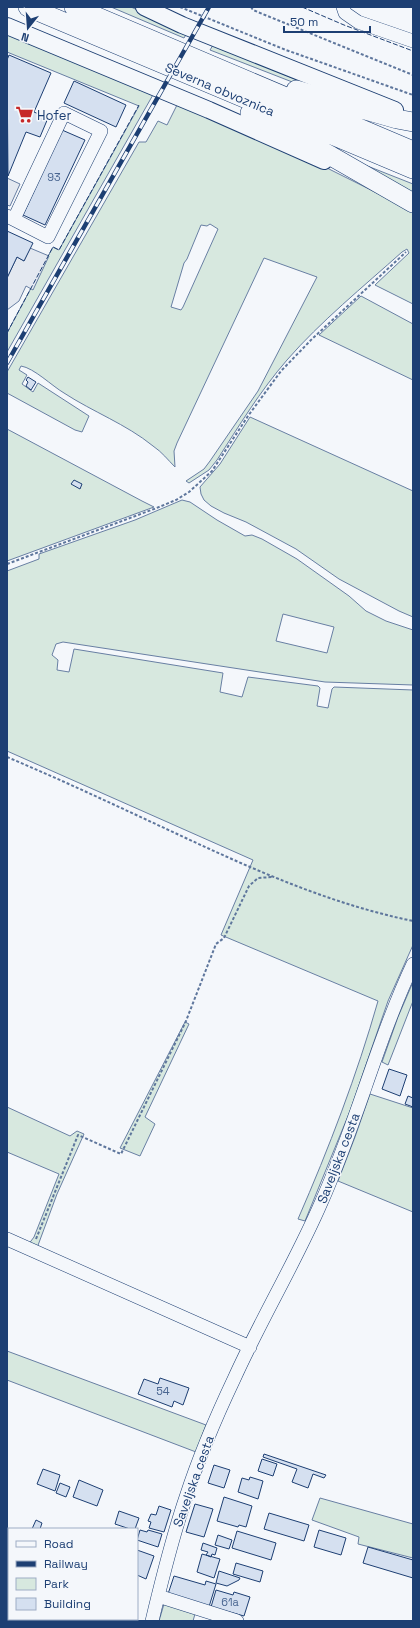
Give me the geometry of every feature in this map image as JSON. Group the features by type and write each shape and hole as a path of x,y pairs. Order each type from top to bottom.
{"highway":[{"name":"Severna obvoznica","path":"28,7 413,169"},
{"name":"Severna obvoznica","path":"74,7 413,151"},
{"path":"168,47 198,51 302,92 397,119 413,122"},
{"path":"145,57 168,74 186,84 236,106 331,156 413,203"}],"main road":[{"path":"144,7 182,25 413,117"},
{"path":"7,26 209,110 413,203"}],"street":[{"path":"344,7 344,13 358,22 413,41"},
{"path":"64,113 101,131 48,237 10,217 64,113"},
{"name":"Saveljska cesta","path":"152,1621 173,1538 194,1474 216,1419 250,1347 304,1241 330,1182 394,1006 413,964"},
{"path":"7,1239 250,1347"},
{"path":"158,1596 237,1621"}],"path":[{"path":"180,7 294,52 413,95"},
{"path":"251,7 253,10 413,75"},
{"path":"7,564 154,509 176,500 189,492 212,471 219,462 248,416 281,371 312,339 406,252"},
{"path":"7,757 272,877 387,916 413,921"},
{"path":"32,1250 78,1135 120,1154 186,1021 216,944 224,938 249,886 258,878 272,877"}],"green space":[{"path":"111,7 131,7 187,33 184,38"},
{"path":"7,32 154,93 7,352 7,333 53,247 59,250 139,106 7,52"},
{"path":"213,45 302,82 300,85 210,50"},
{"path":"178,103 321,165 413,211 413,304 375,285 409,253 407,249 343,304 300,346 268,384 209,470 189,483 186,481 204,469 258,391 317,277 264,258 177,443 174,451 175,467 143,438 75,400 26,367 21,366 19,370 27,375 22,384 33,392 38,383 89,416 82,432 75,430 7,393 7,372 139,142 146,142 158,121 167,125","holes":["210,224 218,229 183,307 181,310 171,307 184,263 201,225 207,226"]},
{"path":"337,154 413,184 413,195"},
{"path":"361,296 413,324 413,380 319,335"},
{"path":"250,417 413,491 413,617 339,579 296,549 246,522 224,513 211,506 204,500 200,487 220,464"},
{"path":"7,429 142,501 154,507 7,561"},
{"path":"182,500 190,502 245,536 252,535 262,539 297,559 349,596 366,611 386,621 413,630 413,685 325,682 63,642 56,644 52,655 58,660 57,670 69,672 74,649 223,673 220,692 242,697 248,677 318,686 320,688 317,706 328,708 332,689 334,687 413,690 413,945 388,1001 350,1111 305,1221 298,1219 342,1111 378,1001 221,935 253,860 7,751 7,571 39,559 39,554 135,520","holes":["283,614 334,627 327,653 276,641"]},
{"path":"413,982 413,1001 388,1065 382,1062 398,1017"},
{"path":"185,1022 189,1024 145,1117 155,1124 140,1156 120,1148"},
{"path":"370,1094 413,1108 413,1212 338,1181"},
{"path":"7,1107 70,1136 77,1131 84,1134 57,1194 37,1248 28,1245 34,1237 59,1174 7,1152"},
{"path":"7,1351 206,1425 196,1452 7,1380"},
{"path":"320,1498 413,1524 413,1558 358,1544 359,1537 312,1520"},
{"path":"164,1604 195,1614 193,1621 159,1621"}],"shaded area":[{"path":"7,178 20,184 10,206 7,205"},
{"path":"30,248 49,256 33,290 26,286 19,301 7,310 7,278 17,257 24,261"}],"building":[{"name":"Hofer","path":"9,55 51,73 34,112 48,118 40,137 26,132 8,176 7,60"},
{"path":"74,81 126,105 116,127 64,103"},
{"path":"62,130 85,140 45,225 23,215"},
{"path":"7,231 33,243 24,261 17,257 7,278"},
{"path":"28,377 36,382 31,390 26,386 28,382 26,380"},
{"path":"74,480 82,484 80,489 71,484"},
{"path":"389,1069 407,1075 400,1096 382,1089"},
{"path":"408,1096 413,1098 413,1107 405,1104"},
{"path":"160,1378 189,1388 183,1405 174,1401 172,1407 138,1394 144,1379 158,1384"},
{"path":"264,1454 326,1475 324,1478 313,1474 308,1488 292,1482 297,1469 263,1457"},
{"path":"262,1459 277,1464 273,1476 258,1471"},
{"path":"214,1465 230,1470 224,1488 208,1483"},
{"path":"43,1469 60,1475 55,1491 37,1484"},
{"path":"250,1477 263,1481 258,1499 238,1492 242,1478 249,1480"},
{"path":"79,1480 103,1490 97,1506 73,1497"},
{"path":"60,1483 70,1487 66,1497 56,1493"},
{"path":"224,1497 252,1506 246,1527 239,1525 238,1527 217,1521"},
{"path":"195,1504 213,1509 204,1537 186,1532"},
{"path":"159,1506 171,1510 164,1532 149,1528 151,1522 148,1521 151,1514 156,1515"},
{"path":"119,1511 139,1518 135,1528 127,1528 115,1524"},
{"path":"269,1513 309,1525 304,1541 264,1529"},
{"path":"36,1520 42,1523 40,1528 32,1528"},
{"path":"140,1530 147,1532 148,1530 162,1534 158,1547 138,1540"},
{"path":"319,1530 346,1538 341,1555 314,1547"},
{"path":"237,1531 276,1543 271,1560 232,1548"},
{"path":"218,1535 232,1540 229,1549 215,1545"},
{"path":"203,1543 217,1548 215,1555 212,1554 211,1557 206,1555 208,1552 201,1550"},
{"path":"368,1547 413,1560 413,1578 363,1563"},
{"path":"138,1550 154,1556 146,1579 138,1575"},
{"path":"202,1554 220,1559 214,1578 197,1572"},
{"path":"236,1563 263,1571 260,1582 233,1574"},
{"path":"219,1571 240,1578 227,1586 216,1583"},
{"path":"174,1576 205,1585 206,1581 216,1584 208,1610 168,1594"},
{"path":"216,1590 233,1595 234,1592 250,1597 244,1616 211,1607"},
{"path":"26,1620 52,1620 51,1621"}],"railway":[{"path":"7,363 209,7"}],"fence":[{"path":"302,7 344,25 413,51"},
{"path":"7,333 53,247 59,250 139,105"}],"place":[{"name":"Hofer","path":"24,115"}]}
